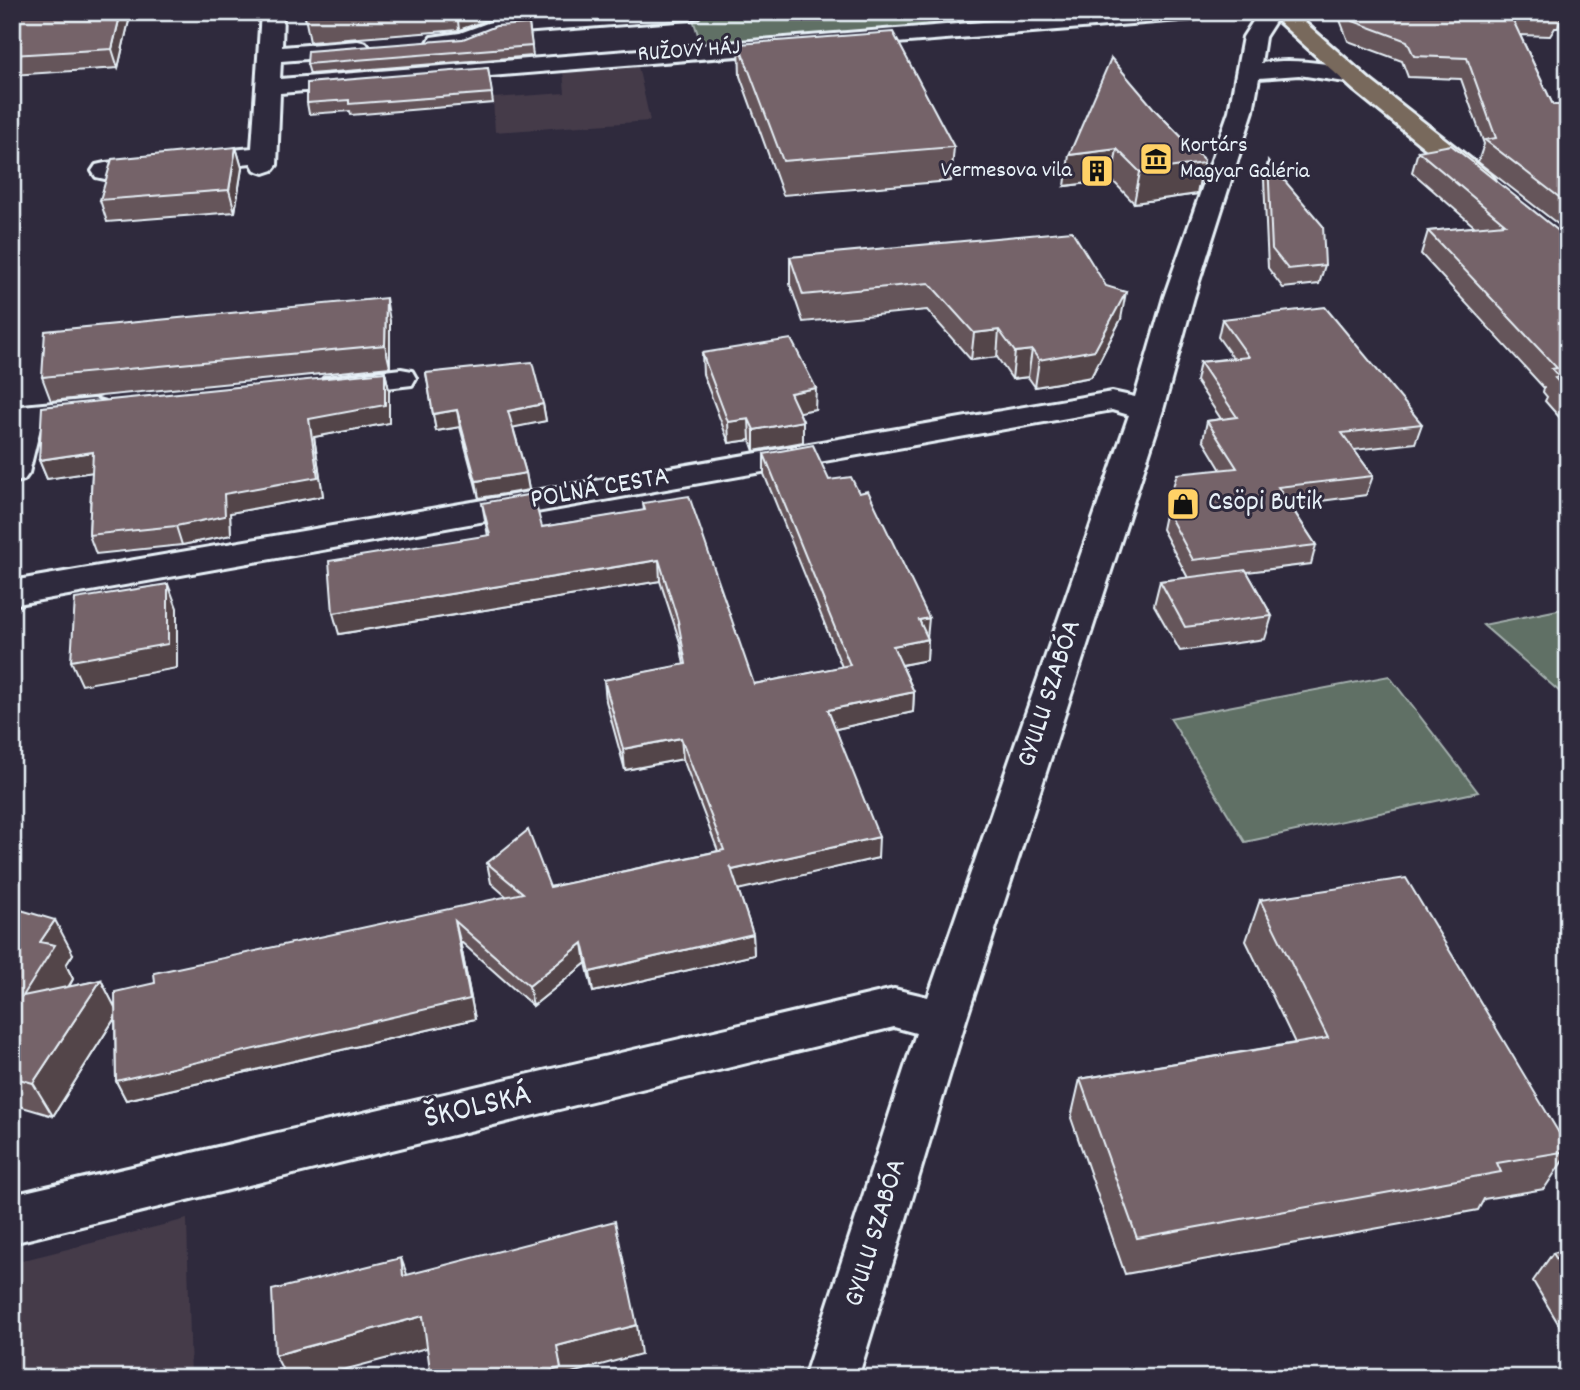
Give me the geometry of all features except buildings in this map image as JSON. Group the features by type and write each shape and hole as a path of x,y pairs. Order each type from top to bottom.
{"main road":[{"path":"1279,12 1352,76 1497,193"}],"street":[{"path":"104,171 264,159 272,12"},
{"name":"RUŽOVÝ HÁJ","path":"422,43 464,40 493,28 690,12"},
{"name":"RUŽOVÝ HÁJ","path":"268,87 1193,12"},
{"name":"GYULU SZABÓA","path":"831,1378 943,1020 1147,410 1179,297 1241,111 1254,37 1270,12"},
{"path":"464,40 485,46 489,67"},
{"path":"270,55 381,47"},
{"path":"1247,74 1268,67 1304,67 1352,76"},
{"path":"304,388 401,378"},
{"name":"POĽNÁ CESTA","path":"12,593 1112,401 1147,410"},
{"path":"12,472 20,416 124,406"},
{"name":"ŠKOLSKÁ","path":"12,1219 894,1008 943,1020"}],"shaded area":[{"path":"638,66 650,121 495,132 493,98 565,93 563,71"},
{"path":"187,1219 191,1378 12,1378 12,1263"}],"green space":[{"path":"746,12 1152,12 702,47 692,16"},
{"path":"1568,608 1568,699 1483,625"},
{"path":"1389,676 1478,792 1245,842 1170,718"}],"place":[{"name":"Kortárs Magyar Galéria","path":"1156,159"},
{"name":"Vermesova vila","path":"1097,171"},
{"name":"Csöpi Butik","path":"1183,504"}]}
